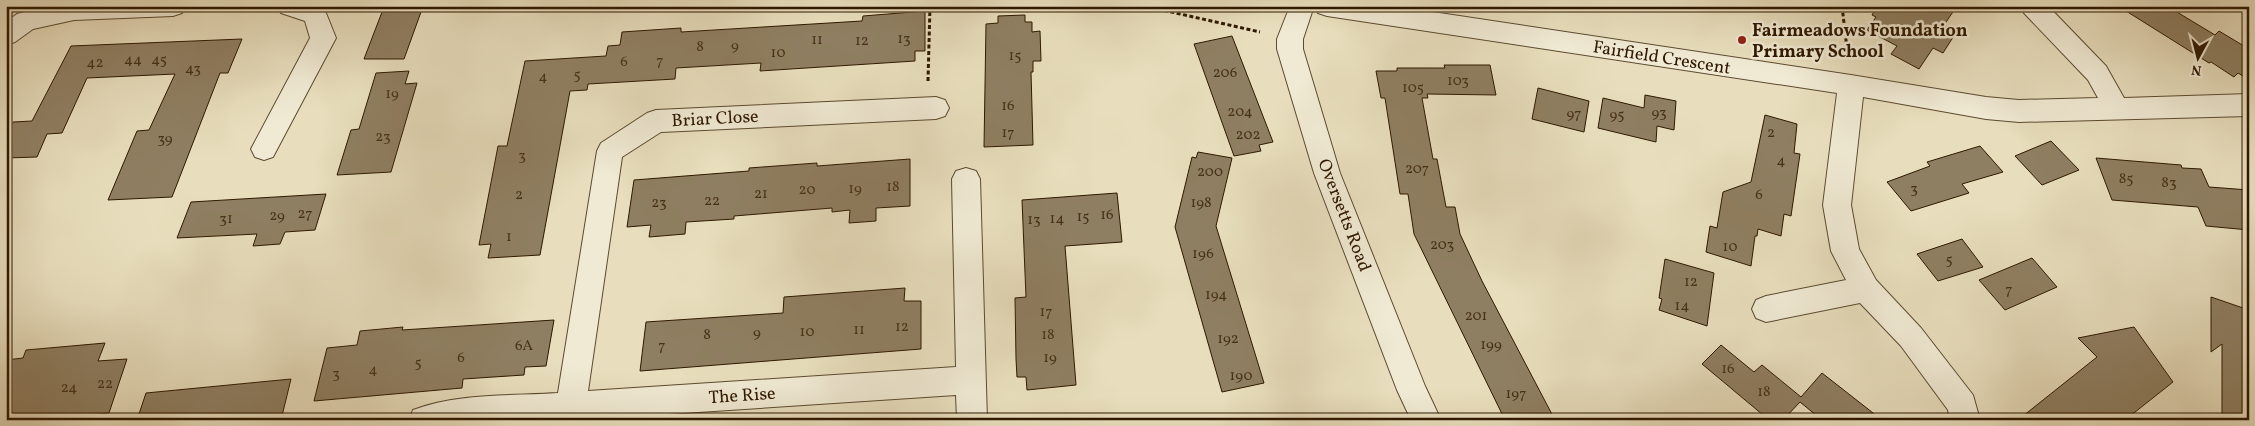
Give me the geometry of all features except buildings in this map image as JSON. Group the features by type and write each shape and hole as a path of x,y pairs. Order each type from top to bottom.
{"street":[{"path":"6,35 26,21 74,10 173,6"},
{"path":"264,149 323,38 316,15 290,6"},
{"path":"1290,39 1302,6"},
{"name":"Fairfield Crescent","path":"1327,6 1851,85 2002,110 2117,110 2249,105"},
{"path":"2033,6 2097,73 2117,110"},
{"name":"Oversetts Road","path":"1290,39 1290,49 1328,173 1412,390 1426,420"},
{"path":"1851,85 1837,205 1845,251 1866,289 1910,337 1962,404 1966,420"},
{"name":"Briar Close","path":"571,407 610,151 656,121 930,108"},
{"path":"966,179 972,420"},
{"path":"1766,309 1866,289"},
{"name":"The Rise","path":"424,420 462,413 972,380"}],"path":[{"path":"930,6 930,108"},
{"path":"1145,6 1290,39"},
{"path":"1842,6 1851,85"}],"place":[{"name":"Fairmeadows Foundation Primary School","path":"1742,40"}]}
